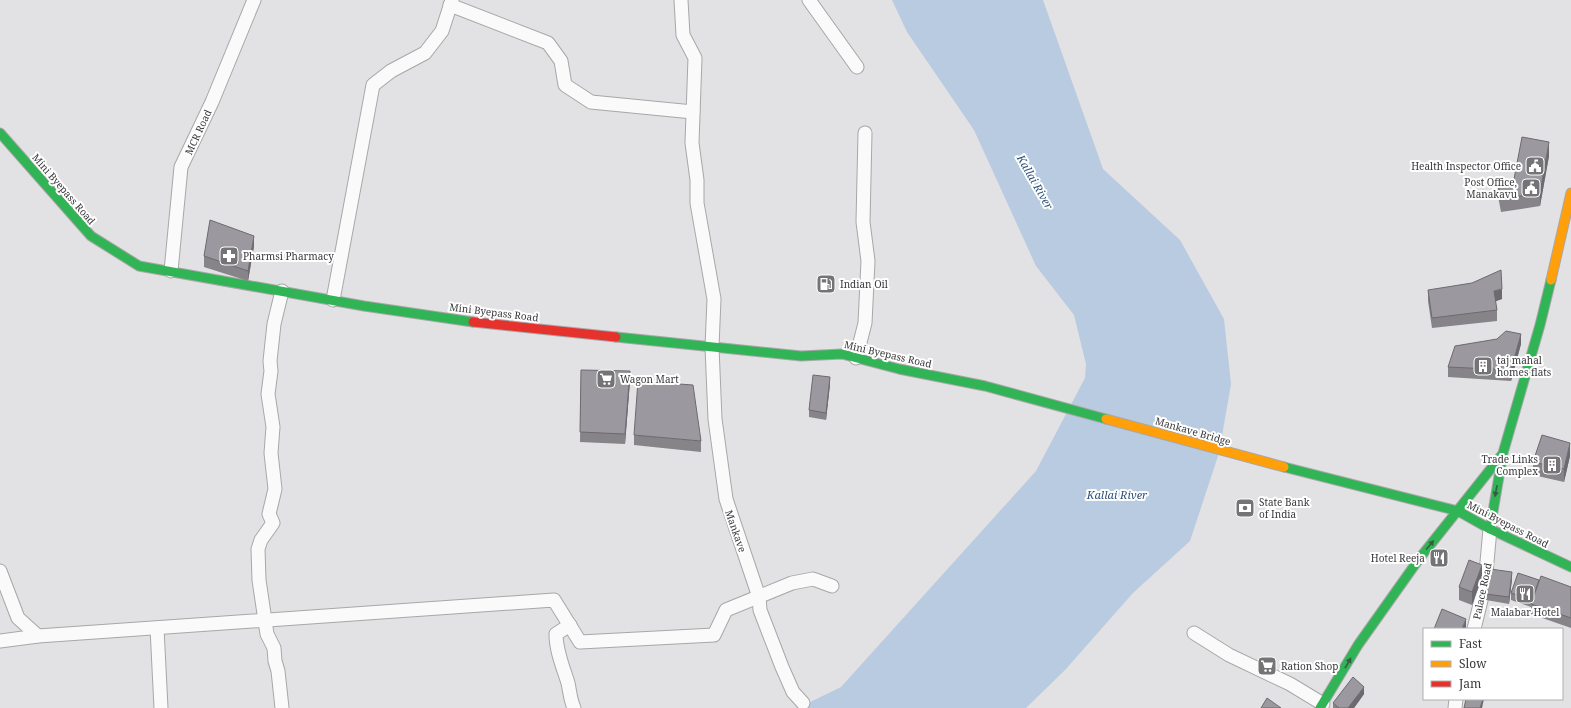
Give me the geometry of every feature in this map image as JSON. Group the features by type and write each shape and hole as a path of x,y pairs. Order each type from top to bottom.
{"main road":[{"name":"Mini Byepass Road","path":"0,133 91,236 139,266 333,300 503,326 801,356 842,354 899,369 985,386 1039,399"},
{"path":"1490,529 1503,452 1540,325 1571,193"},
{"name":"Mankave Bridge","path":"1039,399 1340,483"},
{"path":"1321,706 1333,689 1358,645 1419,559 1503,452"},
{"name":"Mini Byepass Road","path":"1340,483 1458,511 1490,529 1571,567"}],"street":[{"name":"MCR Road","path":"172,271 181,167 212,102 254,0"},
{"name":"Mankave","path":"681,0 683,35 695,58 692,143 698,180 697,203 714,299 712,347 715,419 726,499 758,597 760,610 793,692 803,703"},
{"path":"809,0 857,67"},
{"path":"333,300 373,85 391,71 425,53 442,31 451,3 548,43 561,61 565,85 591,102 693,112"},
{"path":"856,358 865,323 868,261 863,222 865,132"},
{"path":"282,291 274,324 268,394 273,427 271,460 275,489 269,514 273,523 261,540 258,549 259,580 267,634 274,648 282,708"},
{"name":"Palace Road","path":"1474,628 1485,584 1490,529"},
{"path":"0,571 18,618 38,636"},
{"path":"0,641 38,636 554,600 580,642 714,635 726,610 792,583 813,579 832,586"},
{"path":"570,625 556,634 556,643 568,686 569,696 574,708"},
{"path":"156,628 161,708"},
{"path":"1194,633 1229,655 1290,684 1321,706"}],"water":[{"name":"Kallai River","path":"892,0 1043,0 1103,169 1180,240 1224,319 1231,384 1219,453 1190,541 1133,593 1065,670 1026,708 798,708 841,687 1036,471 1085,378 1086,364 1074,315 1036,266 974,130 907,32"}],"building":[{"path":"1522,137 1549,142 1540,193 1501,199 1498,183 1514,179"},
{"name":"Pharmsi Pharmacy","path":"210,220 254,236 248,271 204,256"},
{"path":"1501,270 1502,289 1494,291 1497,310 1432,318 1428,290 1472,283"},
{"name":"taj mahal homes flats","path":"1506,331 1521,334 1511,370 1448,367 1455,346 1497,339"},
{"path":"581,370 630,371 625,434 580,432"},
{"path":"813,375 830,377 826,413 809,410"},
{"path":"638,381 693,385 701,441 634,435"},
{"path":"1542,435 1570,443 1564,469 1533,462"},
{"path":"1469,560 1482,565 1472,592 1459,587"},
{"path":"1490,569 1512,572 1509,597 1486,594"},
{"name":"Malabar Hotel","path":"1518,573 1539,580 1532,600 1511,593"},
{"path":"1541,576 1571,587 1571,618 1531,604"},
{"path":"1442,609 1466,619 1462,628 1434,628"},
{"path":"1353,677 1364,687 1348,708 1339,708 1333,703"},
{"path":"1267,698 1281,708 1261,708"},
{"path":"1466,700 1483,700 1480,708 1464,708"}],"traffic: fast":[{"path":"0,133 91,236 139,266 364,306 473,322"},
{"path":"1490,529 1503,453 1540,325 1551,280"},
{"path":"616,337 801,356 842,354 899,369 985,386 1106,419"},
{"path":"1320,708 1358,645 1419,559 1501,456"},
{"path":"1284,467 1458,511 1490,529 1571,567"}],"traffic: slow":[{"path":"1551,280 1571,193"},
{"path":"1106,419 1284,467"}],"traffic: jam":[{"path":"473,322 616,337"}],"place":[{"name":"Health Inspector Office","path":"1535,166"},
{"name":"Post Office, Manakavu","path":"1531,188"},
{"name":"Pharmsi Pharmacy","path":"229,256"},
{"name":"Indian Oil","path":"826,284"},
{"name":"taj mahal homes flats","path":"1483,366"},
{"name":"Wagon Mart","path":"606,379"},
{"name":"Trade Links Complex","path":"1552,465"},
{"name":"State Bank of India","path":"1245,508"},
{"name":"Hotel Reeja","path":"1439,558"},
{"name":"Malabar Hotel","path":"1525,594"},
{"name":"Ration Shop","path":"1267,666"}]}
